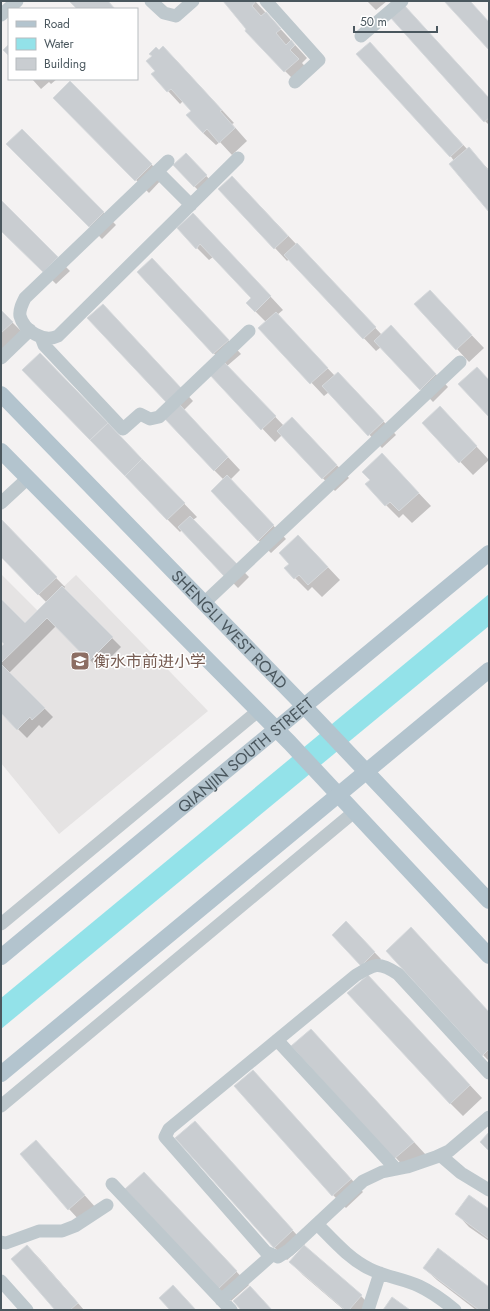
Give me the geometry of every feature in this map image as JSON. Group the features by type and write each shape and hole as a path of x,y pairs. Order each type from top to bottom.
{"main road":[{"name":"SHENGLI WEST ROAD","path":"1,394 304,706 489,901"},
{"path":"1,451 321,775 489,956"},
{"name":"QIANJIN SOUTH STREET","path":"1,957 489,553"},
{"path":"1,1074 489,670"}],"street":[{"path":"9,8 17,1"},
{"path":"151,1 164,13 176,16 193,1"},
{"path":"266,1 319,60 294,82"},
{"path":"361,36 402,1"},
{"path":"35,334 52,339 58,336 238,158"},
{"path":"168,161 25,298 20,308 20,315 23,324 35,334 123,429 140,414 150,419 159,417 249,331"},
{"path":"157,171 191,205"},
{"path":"1,358 35,334"},
{"path":"204,603 460,362"},
{"path":"1,503 28,478"},
{"path":"1,924 258,711"},
{"path":"1,1106 354,812"},
{"path":"489,1073 398,974 387,967 372,965 355,976 169,1129 164,1137 266,1252 274,1257 280,1256 363,1181 373,1175 420,1163 449,1151 489,1118"},
{"path":"277,1040 396,1169"},
{"path":"440,1155 461,1172 489,1190"},
{"path":"112,1184 231,1310"},
{"path":"1,1242 6,1243 39,1231 62,1230 75,1226 107,1205"},
{"path":"317,1224 350,1256 380,1273 420,1286 455,1310"},
{"path":"221,1300 272,1255"},
{"path":"368,1310 380,1273"},
{"path":"1,1281 27,1310"}],"shaded area":[{"name":"衡水市前进小学","path":"1,574 38,611 76,575 208,711 59,834 1,763"}],"water":[{"path":"489,594 489,626 1,1029 1,998"}],"building":[{"path":"69,1 108,1 114,8 76,8"},
{"path":"223,1 256,1 252,6 261,16 266,12 281,29 276,33 286,45 291,40 295,45 290,50 299,59 284,72 245,31 246,29"},
{"path":"444,1 470,1 489,22 489,50"},
{"path":"404,5 489,98 489,118 484,122 390,17"},
{"path":"370,42 463,145 450,157 356,54"},
{"path":"8,45 8,55 3,50"},
{"path":"163,46 222,110 220,111 235,128 219,143 207,129 203,133 186,115 191,111 171,89 167,92 151,74 155,71 146,61 152,56 149,54 156,47 159,50"},
{"path":"70,81 152,164 135,181 53,98"},
{"path":"22,129 104,212 89,227 6,144"},
{"path":"469,147 489,171 489,212 449,164"},
{"path":"186,153 207,175 194,187 173,165"},
{"path":"232,176 288,236 274,249 218,189"},
{"path":"1,200 58,257 43,272 1,231"},
{"path":"193,213 271,296 255,312 246,303 251,298 200,244 196,249 177,228"},
{"path":"297,243 376,327 363,339 284,255"},
{"path":"152,258 229,340 213,354 137,272"},
{"path":"430,290 472,335 456,350 414,304"},
{"path":"103,304 181,388 166,402 87,318"},
{"path":"1,310 13,322 1,333"},
{"path":"276,312 328,368 310,384 258,328"},
{"path":"391,325 436,374 420,390 374,341"},
{"path":"40,353 108,423 90,440 22,370"},
{"path":"223,361 276,416 261,430 209,374"},
{"path":"477,367 489,380 489,417 458,384"},
{"path":"338,372 384,421 368,436 322,386"},
{"path":"180,405 228,457 214,471 165,419"},
{"path":"440,406 477,446 459,463 422,423"},
{"path":"292,417 337,465 322,479 277,431"},
{"path":"108,423 142,459 125,476 90,440"},
{"path":"382,453 419,493 399,511 390,502 385,506 365,484 370,480 362,472"},
{"path":"142,459 185,503 167,520 125,476"},
{"path":"227,475 274,525 258,541 211,491"},
{"path":"190,516 237,564 224,576 178,527"},
{"path":"2,520 57,577 38,595 1,557"},
{"path":"298,535 328,567 308,585 299,575 294,579 284,568 289,564 279,553"},
{"path":"62,586 113,637 89,661 47,618 1,663 1,647 4,644 1,641 1,599 25,623"},
{"path":"1,664 45,708 32,720 30,717 17,730 1,713"},
{"path":"346,921 375,952 361,966 332,935"},
{"path":"411,927 489,1012 489,1049 482,1056 386,951"},
{"path":"368,975 470,1085 450,1104 347,993"},
{"path":"311,1029 414,1142 394,1159 291,1046"},
{"path":"253,1070 351,1179 332,1196 234,1086"},
{"path":"195,1121 293,1230 274,1248 175,1138"},
{"path":"489,1132 489,1151 480,1142"},
{"path":"36,1140 85,1195 68,1210 20,1154"},
{"path":"144,1172 237,1271 218,1289 125,1189"},
{"path":"469,1195 489,1209 489,1239 455,1214"},
{"path":"27,1245 78,1303 70,1310 55,1310 11,1259"},
{"path":"304,1245 362,1295 349,1310 345,1310 289,1262"},
{"path":"438,1248 489,1287 489,1310 479,1310 423,1268"},
{"path":"173,1285 196,1310 170,1310 159,1298"},
{"path":"250,1286 272,1310 241,1310 233,1301"},
{"path":"392,1297 410,1310 383,1310"}],"place":[{"name":"衡水市前进小学","path":"80,661"}]}
